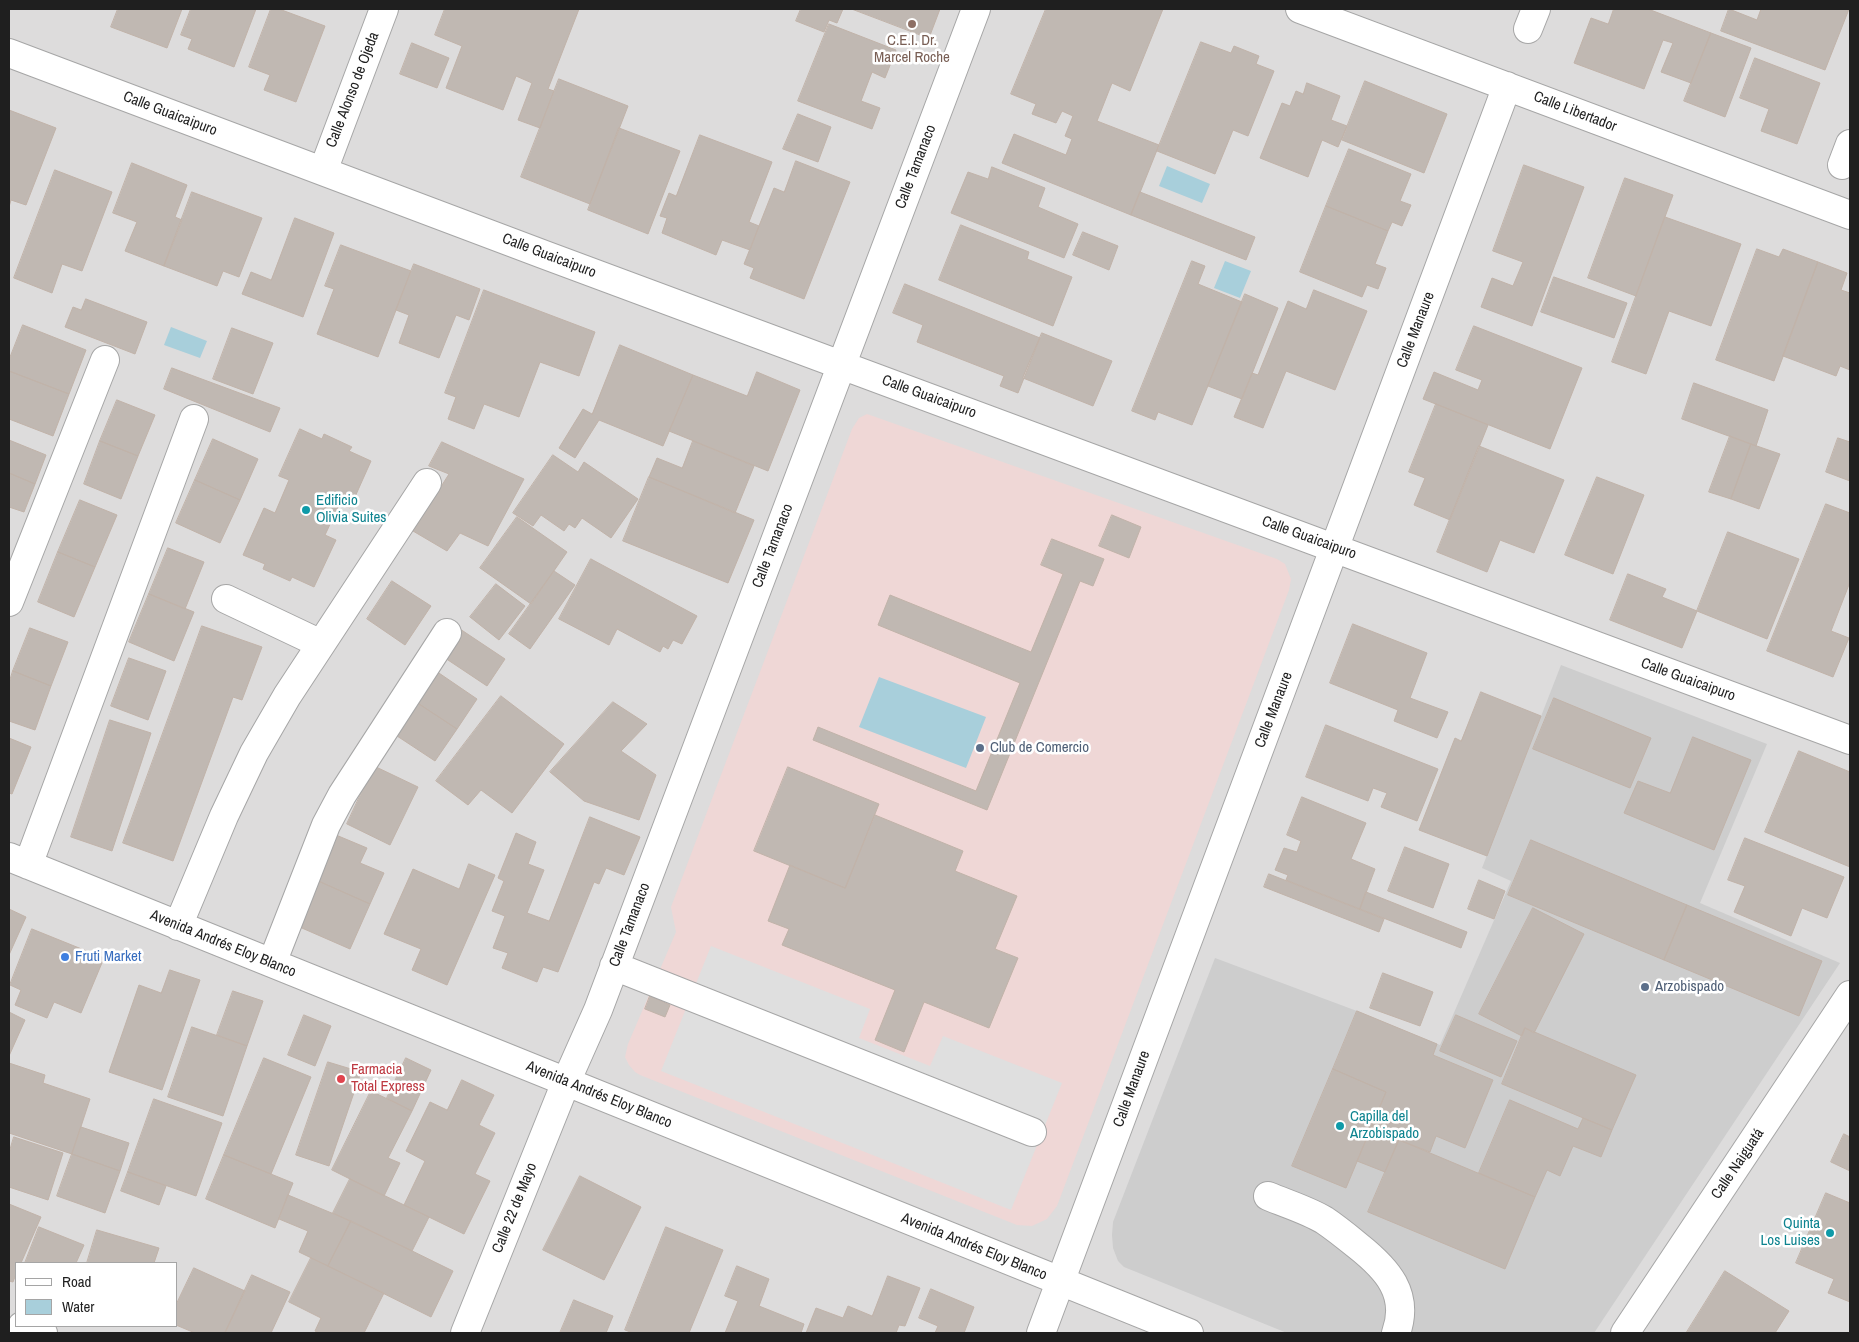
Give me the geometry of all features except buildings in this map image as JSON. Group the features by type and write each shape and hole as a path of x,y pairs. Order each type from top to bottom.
{"street":[{"name":"Calle Alonso de Ojeda","path":"323,171 384,9"},
{"name":"Calle Tamanaco","path":"566,1082 598,1010 976,9"},
{"name":"Calle Libertador","path":"1300,9 1850,215"},
{"name":"Calle Guaicaipuro","path":"9,53 1850,740"},
{"name":"Calle Manaure","path":"1041,1333 1507,86"},
{"path":"9,602 105,360"},
{"path":"18,861 194,419"},
{"path":"178,926 224,816 254,753 287,696 427,483"},
{"path":"226,599 321,644"},
{"path":"272,963 326,825 342,795 447,633"},
{"name":"Avenida Andrés Eloy Blanco","path":"18,861 1189,1333"},
{"path":"614,966 1032,1132"},
{"name":"Calle Naiguatá","path":"1625,1333 1850,994"},
{"name":"Calle 22 de Mayo","path":"465,1333 566,1082"},
{"path":"1268,1196 1323,1220 1336,1228 1381,1265 1393,1282 1397,1293 1400,1314 1396,1333"},
{"path":"25,1327 43,1333"}],"shaded area":[{"path":"9,9 1850,9 1850,1333 9,1333"},
{"name":"Club de Comercio","path":"867,414 1277,559 1285,564 1291,579 1289,590 1057,1206 1047,1219 1032,1226 1017,1225 640,1075 629,1065 625,1057 628,1044 676,932 671,907 852,429 859,418"},
{"name":"Arzobispado","path":"1561,665 1767,744 1700,903 1840,963 1594,1333 1287,1333 1124,1267 1118,1261 1113,1248 1113,1222 1215,958 1357,1011 1440,1045 1511,881 1482,868"},
{"path":"711,946 870,1009 859,1038 930,1066 943,1036 1062,1083 1011,1210 661,1071"}],"water":[{"path":"1167,166 1210,184 1202,203 1159,186"},
{"path":"1225,261 1251,271 1240,298 1214,288"},
{"path":"171,327 207,341 200,358 164,345"},
{"path":"879,677 986,717 966,768 859,727"}],"place":[{"name":"C.E.I. Dr. Marcel Roche","path":"912,24"},
{"name":"Edificio Olivia Suites","path":"306,510"},
{"name":"Club de Comercio","path":"980,748"},
{"name":"Fruti Market","path":"65,957"},
{"name":"Arzobispado","path":"1645,987"},
{"name":"Farmacia Total Express","path":"341,1079"},
{"name":"Capilla del Arzobispado","path":"1340,1126"},
{"name":"Quinta Los Luises","path":"1830,1233"}]}
